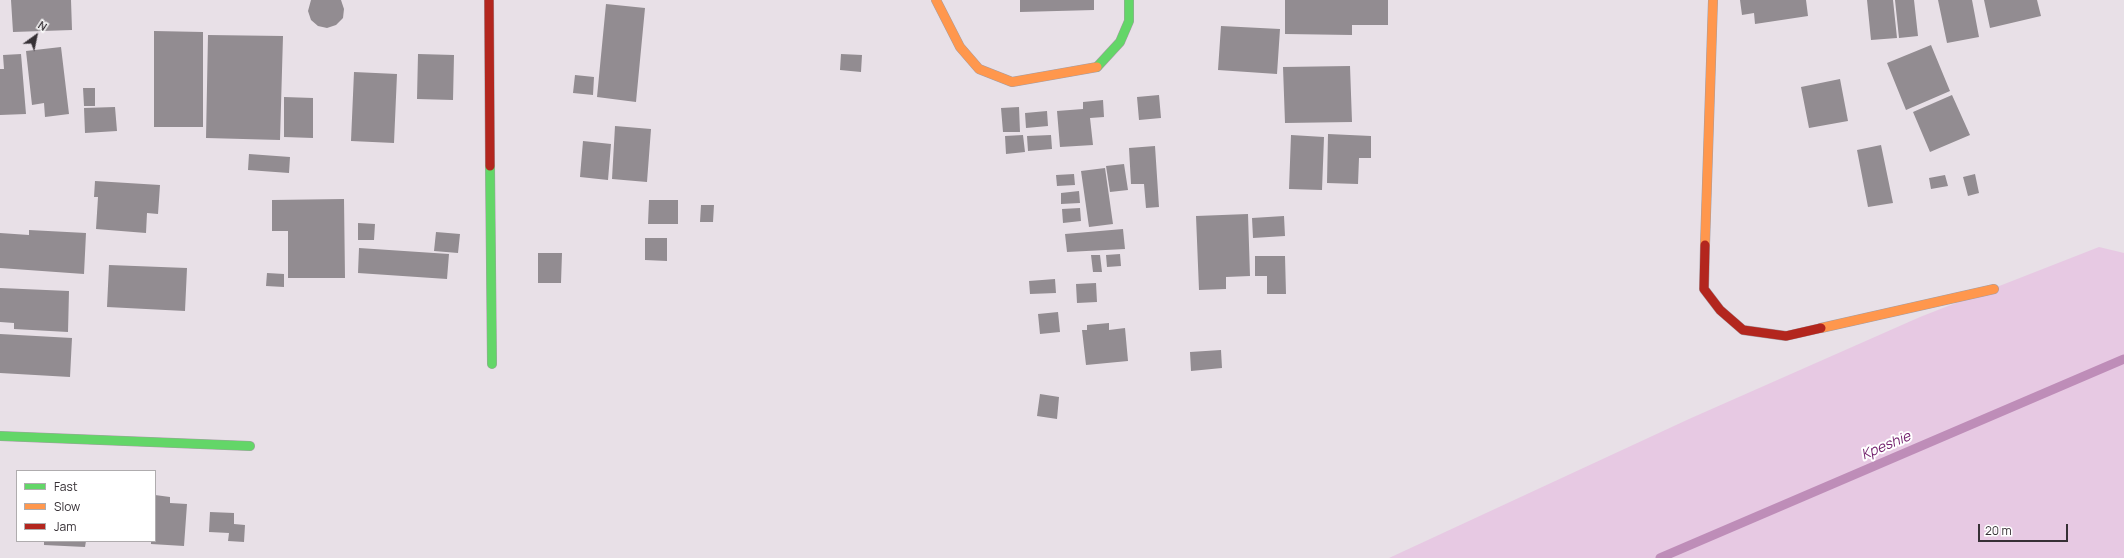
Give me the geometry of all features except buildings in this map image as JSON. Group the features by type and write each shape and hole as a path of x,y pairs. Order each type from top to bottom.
{"street":[{"path":"489,0 492,364"},
{"path":"936,0 960,47 980,69 1012,82 1099,67 1120,42 1129,21 1129,0"},
{"path":"1713,0 1704,289 1720,310 1743,330 1786,336 1994,289"},
{"path":"0,436 250,446"}],"shaded area":[{"path":"2099,247 2124,253 2124,558 1389,558 1689,419 1920,317"}],"waterway":[{"name":"Kpeshie","path":"1660,558 2124,359"}],"traffic: fast":[{"path":"1097,67 1120,42 1129,21 1129,0"},
{"path":"490,166 492,364"},
{"path":"0,436 250,446"}],"traffic: slow":[{"path":"936,0 960,47 979,69 1012,82 1097,67"},
{"path":"1705,245 1713,0"},
{"path":"1821,328 1994,289"}],"traffic: jam":[{"path":"489,0 490,166"},
{"path":"1705,245 1704,289 1720,310 1743,330 1786,336 1821,328"}]}
